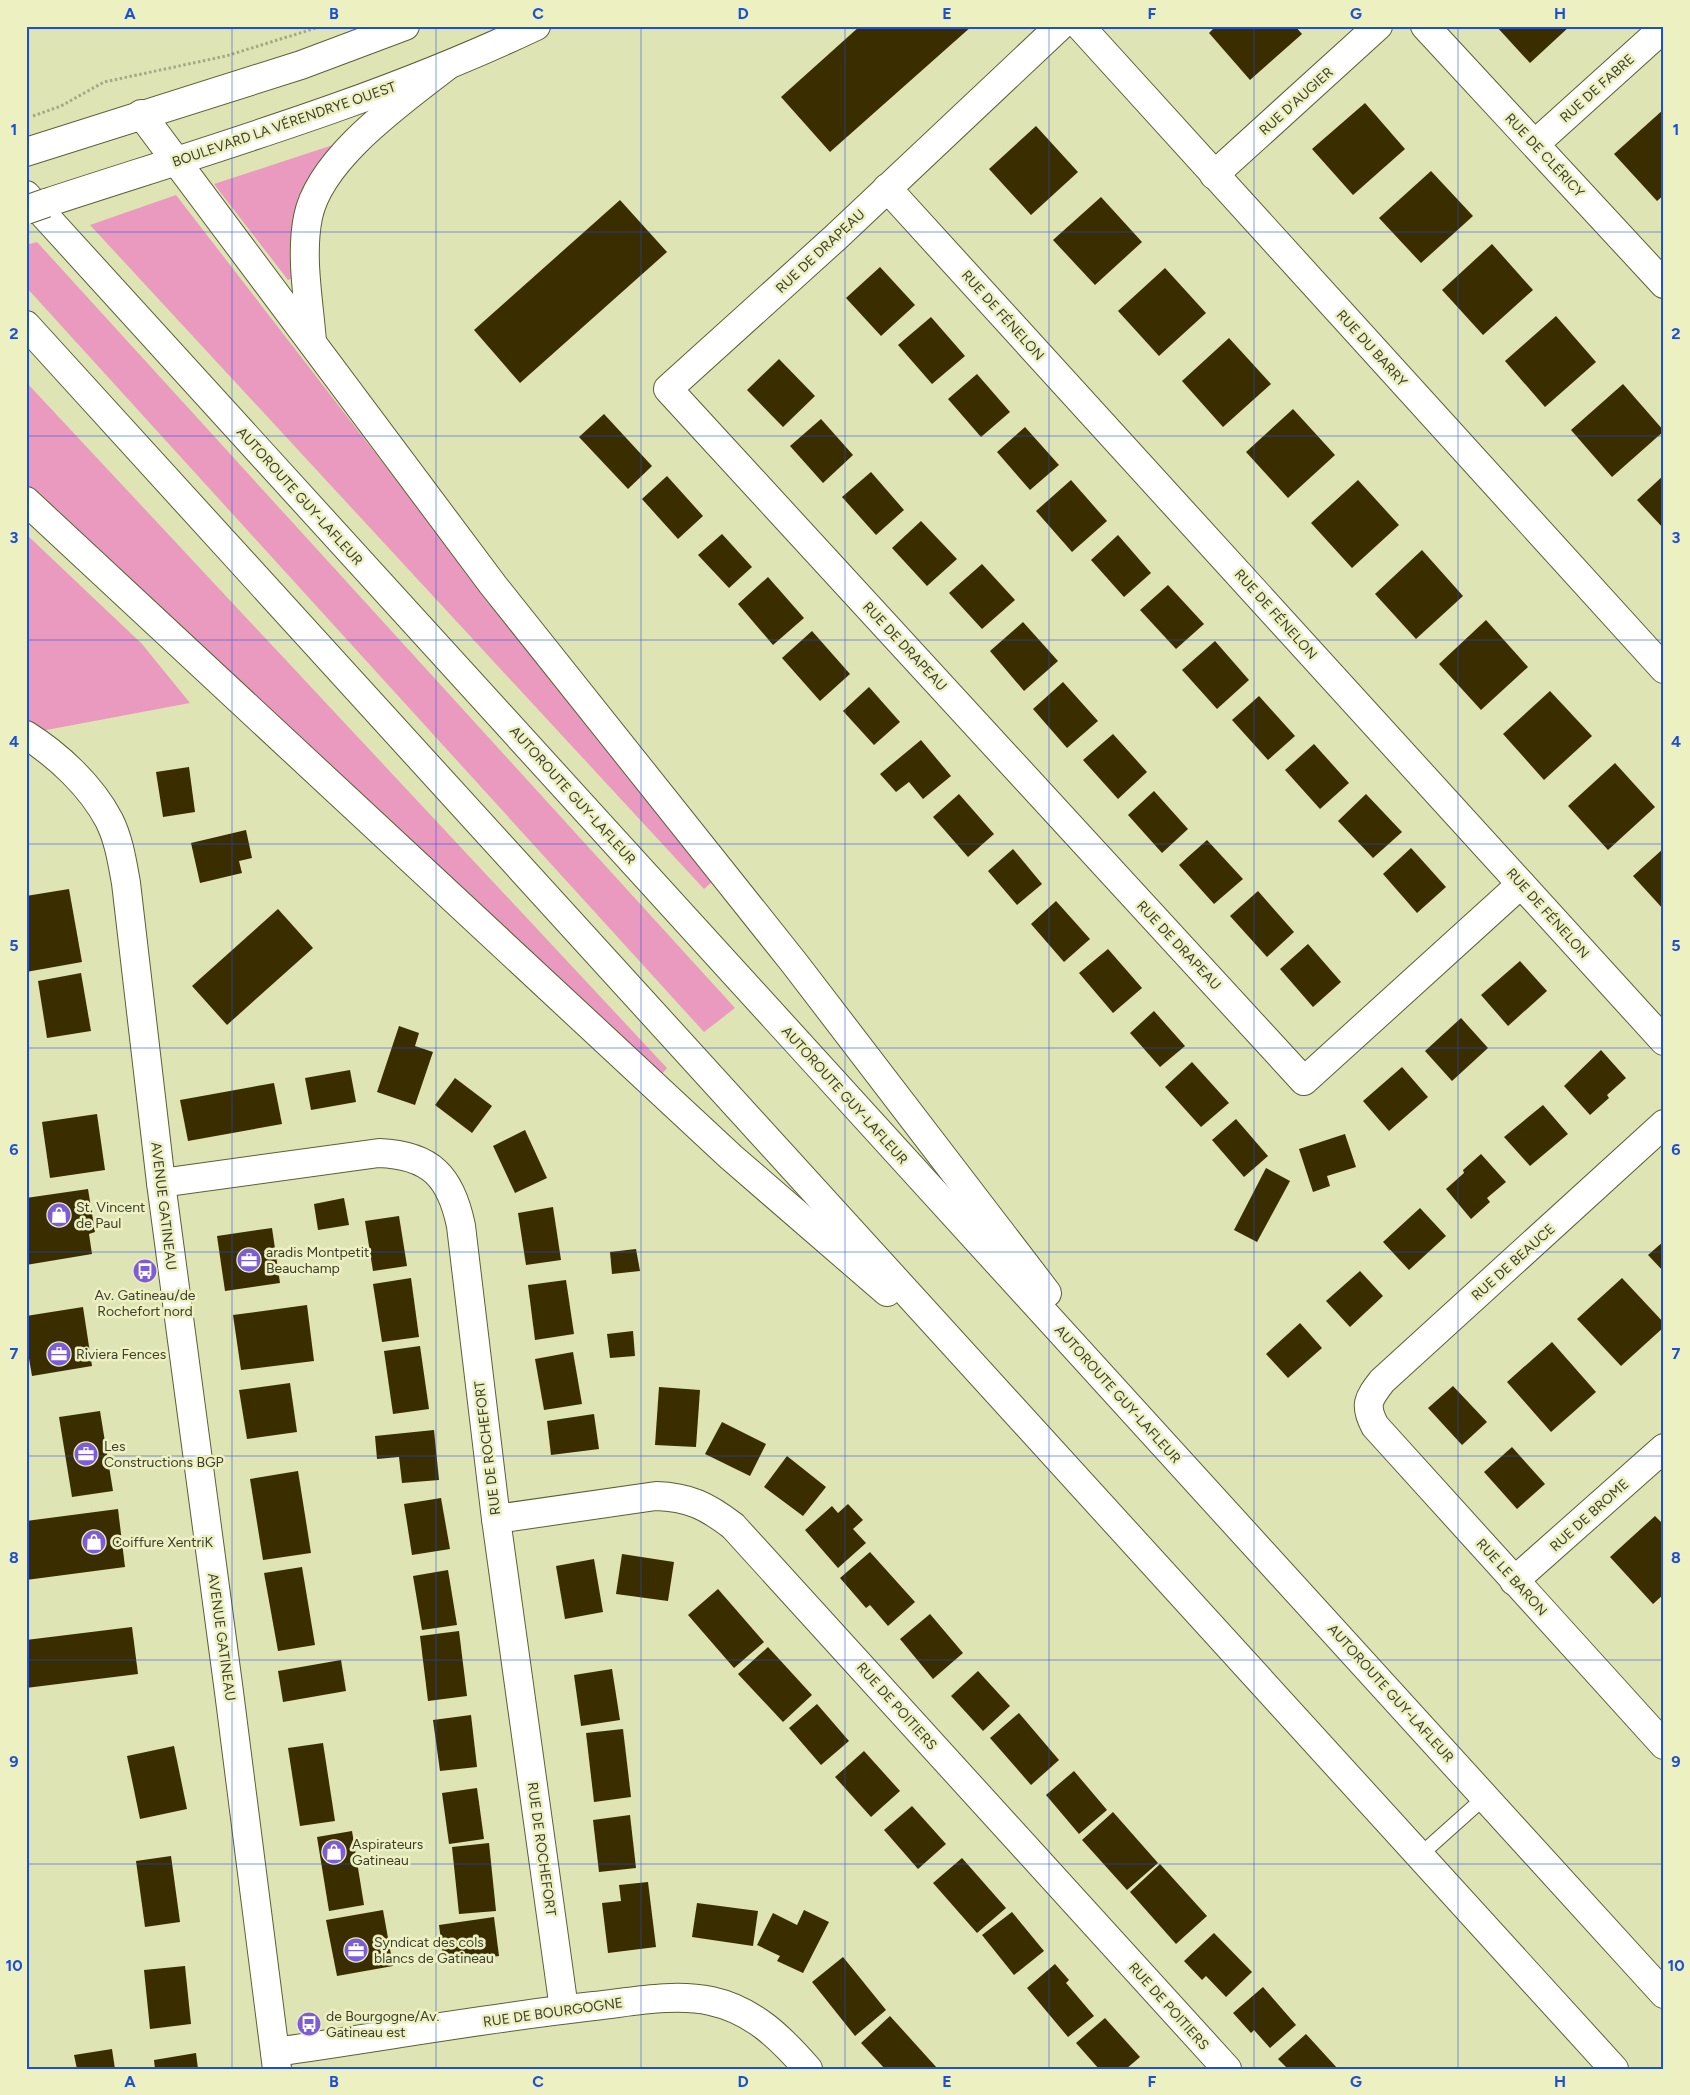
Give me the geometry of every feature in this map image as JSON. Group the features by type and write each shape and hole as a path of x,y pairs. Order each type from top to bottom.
{"main road":[{"path":"26,152 141,114 301,65 405,26"},
{"name":"BOULEVARD LA VÉRENDRYE OUEST","path":"26,210 321,114 447,66 536,26"},
{"name":"RUE DE DRAPEAU","path":"1060,26 835,238 668,389 1304,1081 1521,884"},
{"name":"RUE DU BARRY","path":"1080,26 1664,669"},
{"name":"RUE D'AUGIER","path":"1214,175 1378,26"},
{"name":"RUE DE CLÉRICY","path":"1425,26 1664,284"},
{"name":"RUE DE FABRE","path":"1535,144 1658,32"},
{"path":"312,342 306,241 308,217 316,194 340,158 383,116 447,66"},
{"path":"141,114 492,585 795,964 1159,1439"},
{"name":"RUE DE FÉNELON","path":"887,188 1664,1041"},
{"name":"AUTOROUTE GUY-LAFLEUR","path":"26,195 1664,1994"},
{"path":"26,325 1418,1856 1614,2069"},
{"path":"26,501 731,1157 986,1379"},
{"name":"AVENUE GATINEAU","path":"26,735 54,756 93,796 109,820 120,849 126,883 161,1183 231,1701 276,2060"},
{"name":"RUE DE BEAUCE","path":"1368,1405 1372,1394 1382,1382 1664,1124"},
{"name":"RUE DE ROCHEFORT","path":"161,1183 379,1153 400,1154 419,1160 436,1172 448,1185 456,1203 461,1226 496,1519 564,2009"},
{"name":"RUE LE BARON","path":"1368,1405 1375,1426 1664,1745"},
{"name":"RUE DE BROME","path":"1514,1581 1664,1448"},
{"name":"RUE DE POITIERS","path":"496,1519 656,1496 676,1496 697,1502 733,1526 1226,2069"},
{"name":"RUE DE BOURGOGNE","path":"276,2060 564,2009 684,1998 711,2001 736,2009 760,2021 784,2041 808,2069"}],"lane":[{"path":"1418,1856 1485,1797"}],"path":[{"path":"33,116 61,106 104,82 226,56 321,26"}],"shaded area":[{"path":"339,143 322,157 306,185 293,278 288,280 214,184"},
{"path":"176,195 559,691 713,881 704,889 90,225"},
{"path":"37,242 735,1008 704,1032 26,287 26,245"},
{"path":"26,382 667,1068 661,1075 468,892 26,484"},
{"path":"26,534 142,644 190,703 41,731 26,722"}],"building":[{"path":"860,26 972,26 830,152 781,97"},
{"path":"1216,26 1295,26 1302,34 1250,80 1209,33"},
{"path":"1496,26 1570,26 1530,63"},
{"path":"1365,103 1405,149 1353,195 1312,149"},
{"path":"1664,109 1664,195 1657,201 1614,154"},
{"path":"1036,126 1078,172 1031,215 989,169"},
{"path":"1431,171 1473,216 1421,263 1379,218"},
{"path":"1101,197 1142,242 1095,285 1053,240"},
{"path":"620,200 667,252 520,383 474,330"},
{"path":"1492,244 1533,290 1483,335 1442,290"},
{"path":"880,267 915,305 881,336 846,298"},
{"path":"1165,268 1206,313 1159,356 1118,311"},
{"path":"1556,316 1596,362 1545,407 1505,361"},
{"path":"931,317 965,356 932,384 898,345"},
{"path":"1229,338 1271,384 1223,427 1182,381"},
{"path":"779,359 815,396 783,427 747,390"},
{"path":"977,374 1010,412 981,437 948,399"},
{"path":"1623,384 1664,431 1612,477 1571,430"},
{"path":"1293,409 1335,455 1288,498 1246,452"},
{"path":"604,414 652,466 628,489 579,437"},
{"path":"821,419 853,455 823,483 790,446"},
{"path":"1025,427 1059,465 1030,490 997,452"},
{"path":"871,472 904,510 876,535 842,497"},
{"path":"1664,475 1664,529 1637,500"},
{"path":"667,476 703,516 678,539 642,499"},
{"path":"1071,480 1107,521 1072,552 1036,511"},
{"path":"1358,480 1399,525 1352,568 1311,523"},
{"path":"921,521 957,559 927,586 892,548"},
{"path":"722,534 752,567 729,588 698,555"},
{"path":"1118,535 1151,573 1124,597 1091,560"},
{"path":"1422,550 1463,596 1416,639 1375,594"},
{"path":"982,564 1015,600 982,629 949,593"},
{"path":"768,577 804,618 773,645 738,604"},
{"path":"1168,585 1204,624 1176,649 1140,610"},
{"path":"1486,620 1528,667 1481,710 1439,664"},
{"path":"1023,622 1058,661 1024,691 990,651"},
{"path":"812,631 850,674 820,701 782,658"},
{"path":"1215,641 1249,680 1217,709 1182,670"},
{"path":"1063,682 1098,721 1067,748 1033,709"},
{"path":"869,687 900,722 874,745 843,711"},
{"path":"1550,691 1592,736 1544,780 1503,734"},
{"path":"1259,696 1295,736 1268,760 1232,720"},
{"path":"1113,734 1147,772 1118,799 1083,760"},
{"path":"921,740 951,776 923,799 909,782 896,792 880,774"},
{"path":"1314,744 1349,783 1320,809 1285,770"},
{"path":"1615,763 1655,807 1608,850 1568,806"},
{"path":"189,767 195,812 163,817 156,772"},
{"path":"1154,791 1188,829 1162,853 1128,815"},
{"path":"959,794 994,834 968,857 933,817"},
{"path":"1366,794 1402,832 1373,858 1338,821"},
{"path":"246,830 252,858 239,861 242,873 200,883 191,843"},
{"path":"1207,840 1243,879 1214,904 1179,865"},
{"path":"1411,848 1446,887 1417,913 1383,874"},
{"path":"1664,848 1664,910 1633,876"},
{"path":"1013,849 1042,884 1017,905 988,871"},
{"path":"69,889 82,962 26,972 26,896"},
{"path":"1258,891 1294,932 1267,957 1230,916"},
{"path":"1056,901 1090,939 1064,962 1031,924"},
{"path":"278,909 313,948 227,1025 192,986"},
{"path":"1308,944 1341,982 1313,1007 1280,969"},
{"path":"1108,949 1142,988 1113,1013 1079,973"},
{"path":"1520,961 1547,991 1508,1026 1481,995"},
{"path":"81,973 91,1031 47,1038 38,981"},
{"path":"1154,1011 1185,1046 1160,1067 1130,1033"},
{"path":"1461,1018 1488,1048 1452,1081 1425,1051"},
{"path":"399,1026 419,1033 415,1046 433,1052 415,1105 377,1092"},
{"path":"1601,1050 1626,1078 1607,1095 1609,1098 1590,1115 1564,1086"},
{"path":"1192,1062 1229,1103 1201,1127 1165,1087"},
{"path":"1402,1067 1428,1097 1389,1131 1363,1101"},
{"path":"350,1070 356,1102 311,1110 305,1078"},
{"path":"455,1078 492,1106 472,1133 435,1105"},
{"path":"274,1083 282,1124 188,1141 180,1100"},
{"path":"1543,1105 1568,1134 1530,1166 1504,1137"},
{"path":"97,1114 105,1170 50,1178 42,1122"},
{"path":"1236,1119 1268,1156 1244,1177 1212,1140"},
{"path":"525,1130 547,1178 515,1193 493,1146"},
{"path":"1345,1134 1356,1167 1327,1176 1330,1186 1313,1192 1299,1149"},
{"path":"1481,1154 1506,1182 1487,1198 1490,1202 1471,1219 1446,1189"},
{"path":"1266,1168 1290,1181 1257,1242 1234,1230"},
{"name":"St. Vincent de Paul","path":"88,1189 95,1232 89,1234 92,1254 26,1265 26,1198"},
{"path":"344,1198 349,1225 318,1230 314,1204"},
{"path":"553,1207 561,1260 526,1265 518,1213"},
{"path":"1420,1208 1446,1236 1409,1270 1383,1242"},
{"path":"399,1216 407,1266 373,1271 365,1221"},
{"name":"aradis Montpetit Beauchamp","path":"272,1228 280,1283 225,1291 217,1236"},
{"path":"1664,1241 1664,1272 1648,1255"},
{"path":"636,1249 640,1271 612,1274 610,1252"},
{"path":"1360,1271 1383,1296 1350,1327 1326,1301"},
{"path":"411,1278 419,1337 382,1342 373,1284"},
{"path":"1622,1278 1664,1323 1664,1327 1621,1366 1577,1319"},
{"path":"566,1280 574,1334 535,1340 528,1285"},
{"path":"307,1305 314,1361 241,1370 233,1315"},
{"name":"Riviera Fences","path":"83,1307 92,1366 32,1376 26,1341 26,1316"},
{"path":"1300,1323 1322,1348 1288,1378 1266,1354"},
{"path":"633,1331 635,1356 610,1358 607,1334"},
{"path":"1552,1342 1596,1392 1551,1432 1507,1382"},
{"path":"420,1346 429,1409 393,1414 384,1351"},
{"path":"573,1352 582,1404 544,1410 535,1359"},
{"path":"290,1383 297,1432 247,1439 239,1390"},
{"path":"1453,1386 1487,1422 1462,1445 1428,1408"},
{"path":"659,1387 700,1390 696,1447 655,1445"},
{"name":"Les Constructions BGP","path":"100,1411 113,1491 72,1497 59,1417"},
{"path":"594,1414 599,1449 551,1455 547,1421"},
{"path":"722,1422 766,1444 750,1476 705,1454"},
{"path":"434,1430 439,1480 402,1483 399,1457 377,1459 375,1436"},
{"path":"1512,1447 1545,1484 1517,1509 1484,1472"},
{"path":"787,1456 826,1487 803,1516 764,1487"},
{"path":"298,1471 311,1553 263,1560 250,1479"},
{"path":"441,1498 450,1549 412,1555 404,1504"},
{"path":"848,1504 863,1520 853,1529 866,1543 838,1568 805,1530 832,1506 838,1513"},
{"path":"118,1509 125,1567 26,1580 26,1521"},
{"path":"1655,1516 1664,1525 1664,1594 1653,1604 1610,1557"},
{"path":"870,1552 915,1602 888,1626 870,1605 866,1608 840,1578"},
{"path":"622,1554 674,1562 668,1601 616,1594"},
{"path":"594,1559 603,1612 565,1619 556,1566"},
{"path":"302,1567 315,1645 278,1651 264,1573"},
{"path":"448,1570 457,1625 422,1630 413,1576"},
{"path":"718,1589 764,1642 734,1668 688,1615"},
{"path":"930,1614 963,1653 933,1679 900,1639"},
{"path":"132,1627 138,1674 26,1688 26,1640"},
{"path":"459,1631 467,1696 428,1701 420,1636"},
{"path":"768,1647 812,1695 783,1722 738,1674"},
{"path":"341,1660 346,1691 283,1702 278,1671"},
{"path":"612,1669 620,1720 581,1726 574,1675"},
{"path":"978,1671 1010,1706 983,1731 951,1696"},
{"path":"817,1704 849,1741 821,1765 789,1728"},
{"path":"1019,1713 1059,1760 1031,1785 990,1738"},
{"path":"471,1715 477,1767 440,1771 433,1720"},
{"path":"623,1729 631,1797 594,1802 586,1733"},
{"path":"323,1743 335,1821 300,1826 288,1748"},
{"path":"174,1746 187,1809 140,1819 127,1756"},
{"path":"864,1751 900,1791 871,1817 835,1777"},
{"path":"1074,1771 1107,1810 1079,1834 1046,1795"},
{"path":"477,1788 484,1839 449,1844 442,1793"},
{"path":"912,1806 946,1844 918,1869 884,1830"},
{"path":"1113,1812 1158,1863 1127,1890 1082,1840"},
{"path":"630,1815 636,1868 599,1872 593,1820"},
{"path":"352,1831 364,1905 329,1911 317,1837"},
{"path":"489,1843 496,1911 459,1914 452,1847"},
{"path":"171,1856 180,1922 145,1927 136,1861"},
{"path":"962,1858 1006,1908 977,1933 933,1883"},
{"path":"1160,1864 1207,1916 1176,1944 1130,1892"},
{"path":"648,1882 656,1947 608,1953 602,1903 621,1901 619,1885"},
{"path":"697,1903 758,1911 753,1946 692,1937"},
{"path":"383,1910 393,1966 337,1976 326,1920"},
{"path":"804,1910 829,1922 803,1973 777,1961 780,1956 757,1945 773,1913 797,1925"},
{"path":"1012,1912 1044,1951 1014,1975 982,1935"},
{"path":"494,1917 499,1956 444,1964 439,1925"},
{"path":"1214,1933 1252,1972 1226,1997 1206,1976 1202,1980 1184,1961"},
{"path":"843,1957 886,2010 855,2036 812,1982"},
{"path":"1055,1964 1069,1980 1066,1983 1094,2016 1068,2037 1027,1988"},
{"path":"185,1966 191,2024 150,2029 144,1970"},
{"path":"1263,1987 1296,2025 1270,2048 1254,2030 1251,2033 1233,2013"},
{"path":"890,2016 936,2069 885,2069 861,2043"},
{"path":"1105,2018 1140,2057 1126,2069 1099,2069 1076,2043"},
{"path":"1306,2034 1338,2069 1288,2069 1278,2059"},
{"path":"112,2049 115,2069 77,2069 74,2055"},
{"path":"196,2053 198,2069 155,2069 154,2060"}],"place":[{"name":"St. Vincent de Paul","path":"59,1215"},
{"name":"aradis Montpetit Beauchamp","path":"249,1260"},
{"name":"Av. Gatineau/de Rochefort nord","path":"145,1271"},
{"name":"Riviera Fences","path":"59,1354"},
{"name":"Les Constructions BGP","path":"86,1454"},
{"name":"Coiffure XentriK","path":"94,1542"},
{"name":"Aspirateurs Gatineau","path":"334,1852"},
{"name":"Syndicat des cols blancs de Gatineau","path":"356,1950"},
{"name":"de Bourgogne/Av. Gatineau est","path":"309,2024"}]}
